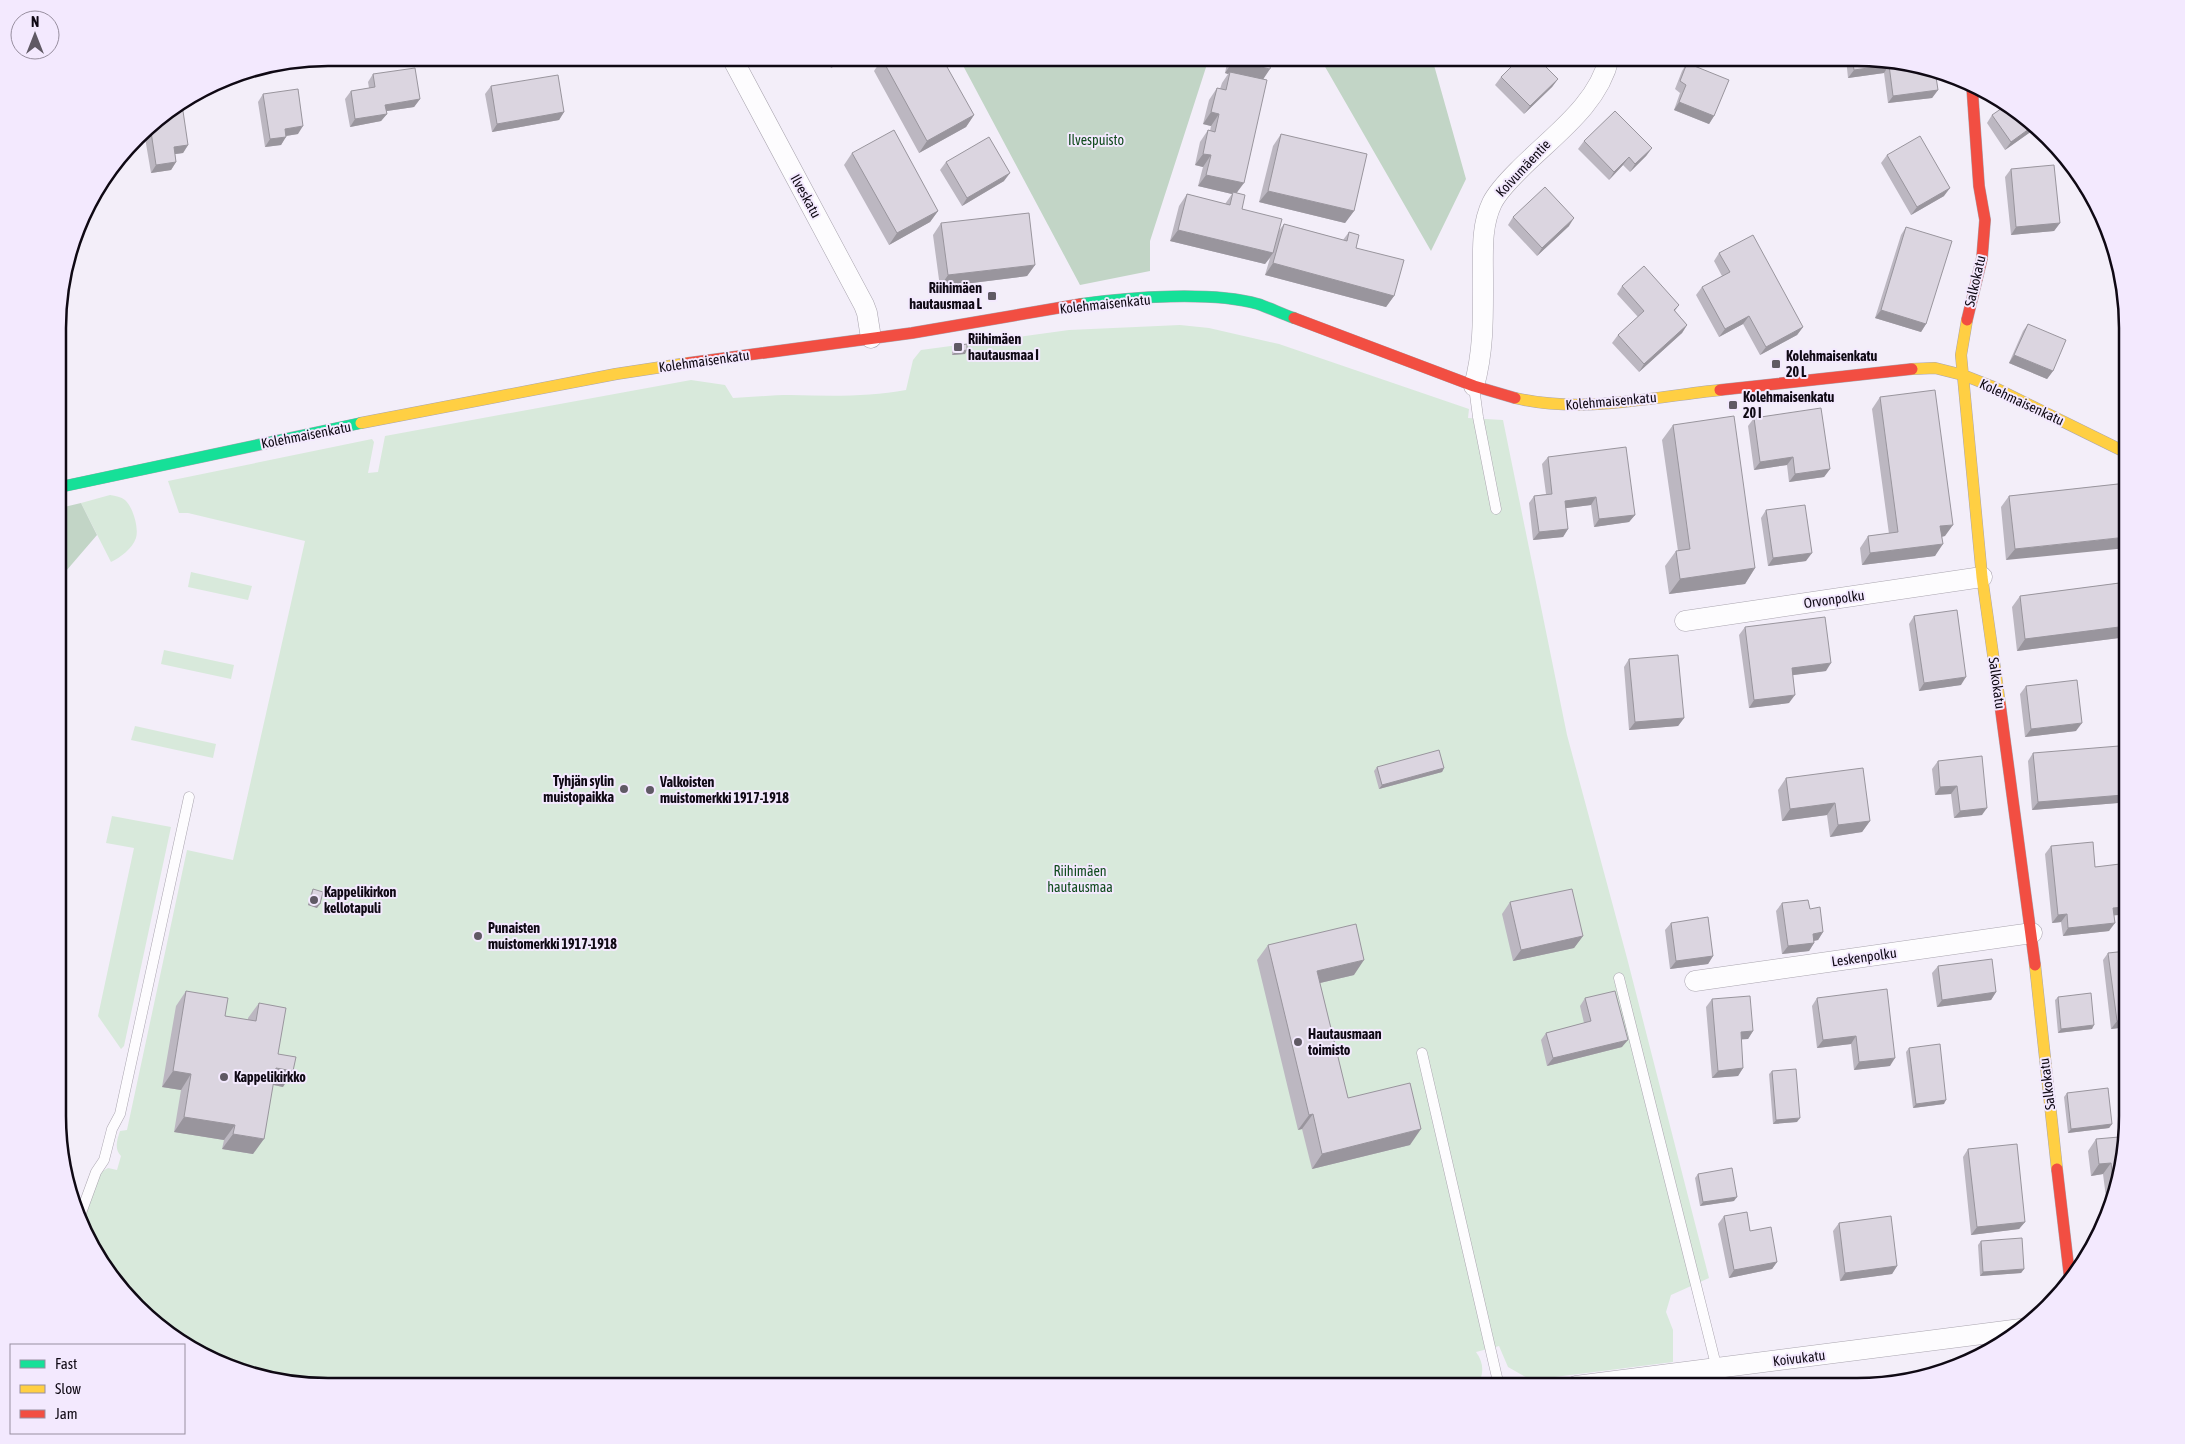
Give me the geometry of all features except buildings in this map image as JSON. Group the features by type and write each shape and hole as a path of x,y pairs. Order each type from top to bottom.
{"street":[{"name":"Ilveskatu","path":"736,66 864,305 871,338"},
{"name":"Koivumäentie","path":"1474,386 1483,340 1483,238 1487,216 1493,201 1530,159 1585,105 1607,66"},
{"name":"Salkokatu","path":"1973,93 1980,186 1985,220 1982,258 1970,304 1960,355 1964,375 1982,577 2032,933 2040,1025 2069,1270"},
{"name":"Kolehmaisenkatu","path":"66,486 168,462 604,377 704,360 871,338 1090,304 1204,296 1257,304 1474,386 1534,404 1570,407 1892,370 1935,368 1964,375 1992,386 2119,449"},
{"name":"Orvonpolku","path":"1685,620 1982,577"},
{"name":"Leskenpolku","path":"1696,981 2032,933"},
{"name":"Koivukatu","path":"1642,1378 2006,1331"}],"lane":[{"path":"1474,386 1478,417 1496,509"},
{"path":"83,1208 96,1172 104,1160 112,1129 120,1114 189,796"},
{"path":"1619,978 1717,1369"},
{"path":"1422,1053 1497,1378"}],"green space":[{"name":"Ilvespuisto","path":"963,66 1206,66 1150,241 1150,271 1080,285"},
{"path":"1325,66 1434,66 1466,179 1431,251"},
{"name":"Riihimäen hautausmaa","path":"1180,325 1209,328 1279,344 1469,409 1468,418 1503,420 1567,735 1627,958 1709,1278 1671,1295 1666,1312 1673,1330 1673,1362 1547,1378 1527,1378 1508,1367 1499,1346 1476,1352 1482,1364 1480,1378 329,1378 277,1373 228,1358 183,1334 143,1301 110,1261 85,1214 101,1172 108,1168 117,1170 121,1156 117,1150 117,1141 120,1131 127,1130 187,850 233,860 305,541 188,513 179,513 168,481 372,439 374,442 368,473 378,472 385,436 691,380 725,385 733,398 784,395 849,396 906,390 913,360 921,350 1069,330"},
{"path":"110,495 122,498 128,503 133,512 137,529 136,538 132,546 111,562 81,503"},
{"path":"81,503 97,535 66,571 66,507"},
{"path":"191,572 252,586 248,600 188,587"},
{"path":"164,650 234,665 231,679 161,664"},
{"path":"135,726 216,744 213,758 131,740"},
{"path":"112,816 171,827 124,1046 121,1049 98,1016 134,848 106,843"}],"traffic: fast":[{"path":"1081,304 1146,297 1194,296 1239,300 1258,304 1294,318"},
{"path":"66,486 361,423"}],"traffic: slow":[{"path":"1967,320 1961,355 1982,577 2000,704"},
{"path":"361,423 616,374 688,363"},
{"path":"1912,369 1935,368 1963,375 1991,386 2119,449"},
{"path":"1515,398 1540,403 1617,403 1720,390"},
{"path":"2035,965 2057,1169"}],"traffic: jam":[{"path":"1967,320 1982,258 1985,220 1979,186 1973,93"},
{"path":"688,363 912,333 1081,304"},
{"path":"1294,318 1474,386 1515,398"},
{"path":"1720,390 1912,369"},
{"path":"2000,704 2035,965"},
{"path":"2057,1169 2069,1270"}],"place":[{"name":"Riihimäen hautausmaa L","path":"992,296"},
{"name":"Riihimäen hautausmaa I","path":"958,347"},
{"name":"Kolehmaisenkatu 20 L","path":"1776,364"},
{"name":"Kolehmaisenkatu 20 I","path":"1733,405"},
{"name":"Tyhjän sylin muistopaikka","path":"624,789"},
{"name":"Valkoisten muistomerkki 1917-1918","path":"650,790"},
{"name":"Kappelikirkon kellotapuli","path":"314,900"},
{"name":"Punaisten muistomerkki 1917-1918","path":"478,936"},
{"name":"Hautausmaan toimisto","path":"1298,1042"},
{"name":"Kappelikirkko","path":"224,1077"}]}
